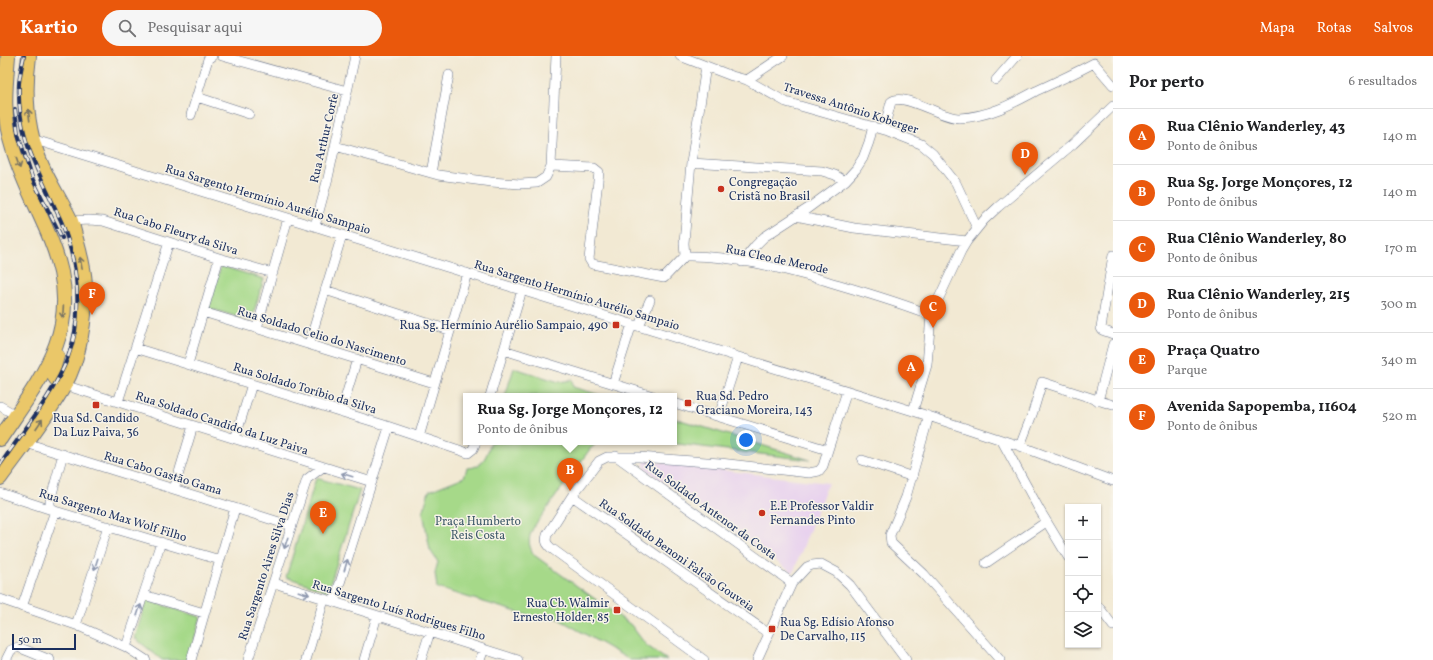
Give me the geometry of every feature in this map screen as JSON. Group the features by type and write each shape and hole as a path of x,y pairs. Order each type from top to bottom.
{"main road":[{"path":"0,439 44,371 56,344 62,320 64,300 63,282 59,262 45,223 24,181 12,149 3,118 8,56"},
{"path":"0,478 26,443 64,385 74,363 81,333 85,303 85,282 81,260 70,220 42,165 32,138 28,112 26,80 29,56"},
{"path":"56,344 59,350 54,369 54,376 58,382 64,385"}],"street":[{"path":"191,115 208,59 212,56"},
{"path":"222,56 347,91"},
{"name":"Rua Arthur Corfe","path":"315,226 355,56"},
{"path":"335,146 431,173 463,179 533,184 542,180 547,175 551,166 556,56"},
{"name":"Travessa Antônio Koberger","path":"680,56 747,80 786,102 884,129 921,144 933,154 956,183 978,228"},
{"path":"747,80 783,56"},
{"path":"996,80 1017,56"},
{"path":"884,129 891,102 894,100 899,99 909,101 950,117 969,118 997,111 1092,60 1113,85"},
{"path":"551,166 594,168 599,172 589,259 592,264 664,278 685,256 684,243 691,163 706,66"},
{"path":"431,173 449,75"},
{"path":"197,97 249,114"},
{"path":"914,411 927,365 931,315 967,241 998,207 1073,144 1112,108"},
{"path":"742,262 764,237 845,181 856,169 863,158 873,126"},
{"name":"Rua Sargento Hermínio Aurélio Sampaio","path":"32,138 914,411 1020,446 1113,481"},
{"path":"691,163 822,171 835,175 845,181"},
{"path":"796,216 854,228 967,241"},
{"path":"257,328 288,218"},
{"name":"Rua Cabo Fleury da Silva","path":"70,220 103,221 219,258 273,273"},
{"path":"309,344 342,235"},
{"path":"118,402 169,242"},
{"path":"1113,255 1111,276 1102,316 1101,328 1102,330 1113,334"},
{"name":"Rua Cleo de Merode","path":"685,256 701,256 770,267 868,293 931,315"},
{"path":"188,364 219,258"},
{"path":"419,437 449,330 467,273"},
{"path":"325,290 449,330"},
{"path":"491,393 522,290"},
{"path":"614,384 635,325 650,300"},
{"name":"Rua Soldado Celio do Nascimento","path":"203,312 434,383"},
{"path":"1098,401 1113,344"},
{"name":"Rua Soldado Toríbio da Silva","path":"135,348 468,453 473,449 475,445"},
{"path":"504,350 643,393"},
{"path":"719,416 738,357"},
{"path":"341,412 357,359"},
{"path":"1020,446 1033,412 1042,382 1113,405"},
{"path":"235,439 252,384"},
{"name":"Rua Soldado Candido da Luz Paiva","path":"64,385 372,482"},
{"path":"704,660 551,548 545,540 572,496 602,459 616,456 720,462 809,473 819,472 823,466 847,391"},
{"path":"677,404 828,450"},
{"path":"0,406 16,415"},
{"path":"929,416 913,477 890,535 891,543 924,574 1000,660"},
{"path":"174,489 193,426"},
{"path":"334,602 389,427"},
{"path":"1002,441 1046,522 1065,552"},
{"name":"Rua Cabo Gastão Gama","path":"26,443 292,526"},
{"path":"22,607 55,511 50,506 50,501 63,454"},
{"name":"Rua Soldado Antenor da Costa","path":"616,456 792,583"},
{"path":"302,460 307,479 323,467"},
{"path":"862,460 913,477"},
{"name":"Rua Sargento Aires Silva Dias","path":"248,660 307,479"},
{"name":"Rua Sargento Max Wolf Filho","path":"0,493 220,560"},
{"name":"Rua Soldado Benoni Falcão Gouveia","path":"572,496 768,633"},
{"path":"190,660 235,508"},
{"path":"986,563 1046,522"},
{"path":"76,625 108,526"},
{"path":"126,647 160,542"},
{"path":"757,660 792,583 807,567 820,564 836,572 850,585 906,660"},
{"name":"Rua Sargento Luís Rodrigues Filho","path":"274,583 518,660"},
{"path":"144,595 204,613"},
{"path":"0,599 76,625 126,647 146,660"},
{"path":"306,660 324,600"},
{"path":"1101,610 1113,626"},
{"path":"364,660 377,616"},
{"path":"421,660 430,632"},
{"path":"8,656 11,650 18,647 50,660"},
{"path":"480,660 484,649"}],"shaded area":[{"name":"E.E Professor Valdir Fernandes Pinto","path":"646,461 828,483 793,573 647,470 643,464"}],"green space":[{"path":"221,266 264,279 251,321 208,308"},
{"path":"514,368 559,382 572,380 573,387 593,393 506,393"},
{"path":"677,419 810,460 677,444"},
{"name":"Praça Humberto Reis Costa","path":"490,445 595,445 590,449 535,525 529,540 530,547 534,555 631,625 646,645 667,660 630,660 557,618 537,618 437,588 435,573 438,562 430,550 423,512 429,491 464,477 467,468 477,466 481,463 488,452"},
{"path":"316,478 360,490 328,591 286,577"},
{"path":"146,600 201,617 188,660 162,660 135,638"}],"railway":[{"path":"0,465 55,385 68,357 76,324 77,289 72,254 61,221 34,161 26,140 23,126 19,104 19,83 24,56"},
{"path":"15,109 18,134 33,180 62,238"}],"place":[{"name":"Rua Clênio Wanderley, 215","path":"1025,175"},
{"name":"Congregação Cristã no Brasil","path":"721,189"},
{"name":"Avenida Sapopemba, 11604","path":"92,315"},
{"name":"Rua Sg. Hermínio Aurélio Sampaio, 490","path":"616,325"},
{"name":"Rua Clênio Wanderley, 80","path":"933,328"},
{"name":"Rua Clênio Wanderley, 43","path":"911,388"},
{"name":"Rua Sd. Pedro Graciano Moreira, 143","path":"688,403"},
{"name":"Rua Sd. Candido Da Luz Paiva, 36","path":"96,405"},
{"name":"Rua Sg. Jorge Monçores, 12","path":"570,491"},
{"name":"E.E Professor Valdir Fernandes Pinto","path":"762,513"},
{"name":"Praça Quatro","path":"323,534"},
{"name":"Rua Cb. Walmir Ernesto Holder, 85","path":"617,610"},
{"name":"Rua Sg. Edísio Afonso De Carvalho, 115","path":"772,629"}]}
